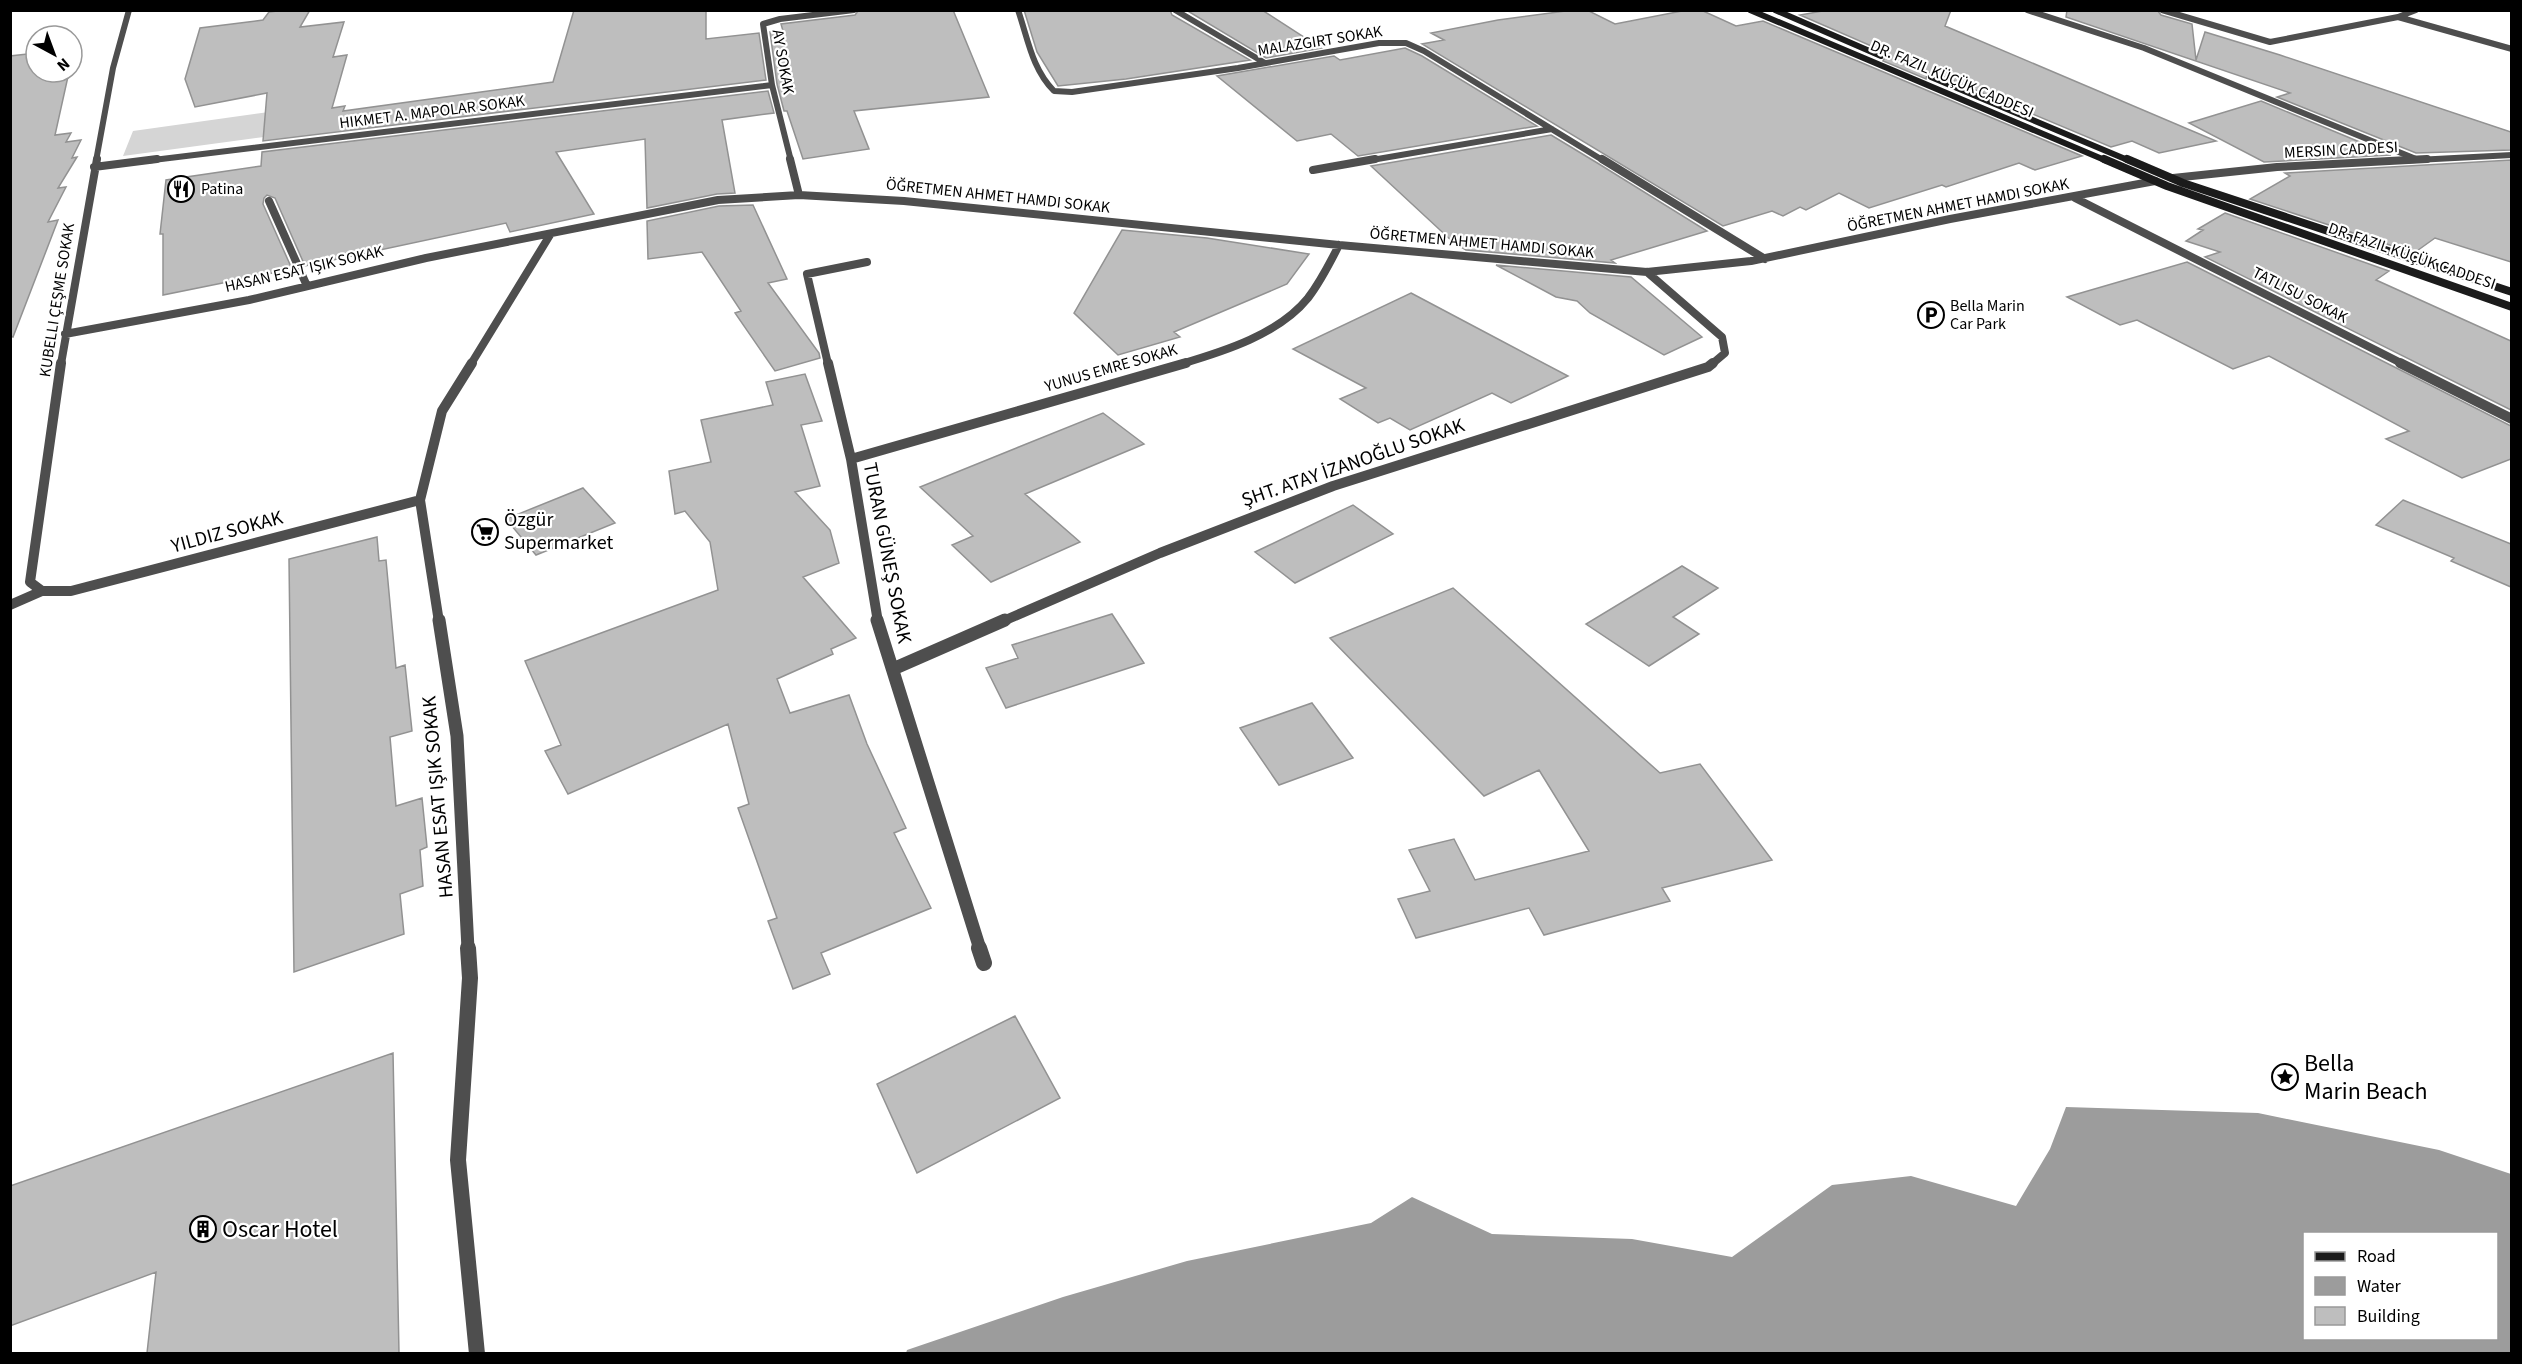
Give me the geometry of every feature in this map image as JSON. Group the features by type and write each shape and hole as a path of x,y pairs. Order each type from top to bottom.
{"street":[{"name":"KUBELLI ÇEŞME SOKAK","path":"42,591 30,582 65,334 113,68 129,10"},
{"name":"AY SOKAK","path":"799,195 772,85 763,24 780,19 854,10"},
{"name":"MALAZGIRT SOKAK","path":"1018,10 1027,41 1044,83 1054,91 1072,92 1379,43 1406,43 1424,51 1766,259"},
{"path":"1174,10 1265,63"},
{"path":"1750,10 2155,182 2511,307"},
{"path":"1775,10 1887,58"},
{"path":"2027,10 2144,48 2416,159"},
{"path":"2162,10 2270,42 2398,17 2416,10"},
{"path":"2398,17 2511,49"},
{"path":"1927,75 2173,178 2511,292"},
{"name":"HIKMET A. MAPOLAR SOKAK","path":"94,167 772,85"},
{"path":"1313,170 1552,129"},
{"name":"MERSIN CADDESI","path":"2173,178 2277,167 2511,155"},
{"path":"2155,182 2173,178"},
{"name":"ÖĞRETMEN AHMET HAMDI SOKAK","path":"65,334 249,300 426,258 718,200 799,195 904,201 1339,245 1647,272 1695,270 1766,259 1922,224 2155,182"},
{"path":"2074,198 2511,419"},
{"path":"269,201 307,286"},
{"path":"477,1353 458,1160 470,978 457,736 420,500 442,411 550,235"},
{"name":"YUNUS EMRE SOKAK","path":"851,459 1185,363 1234,345 1274,327 1296,311 1319,285 1339,245"},
{"name":"TURAN GÜNEŞ SOKAK","path":"867,262 807,274 851,459 877,620 984,963"},
{"name":"ŞHT. ATAY İZANOĞLU SOKAK","path":"893,669 1150,557 1333,486 1708,367 1725,353 1722,338 1647,272"},
{"path":"10,605 42,591 71,591 420,500"}],"shaded area":[{"path":"269,112 264,137 123,156 133,131"}],"water":[{"path":"2066,1107 2258,1113 2439,1150 2511,1174 2511,1353 906,1353 907,1350 1063,1297 1187,1261 1371,1223 1412,1197 1492,1234 1632,1239 1732,1257 1832,1185 1911,1176 2016,1206 2050,1149"}],"building":[{"path":"310,10 300,27 344,22 333,57 347,55 332,108 345,106 343,111 553,82 574,10 706,10 706,39 759,33 766,80 263,141 267,93 195,107 185,79 200,28 263,20 269,12"},
{"path":"859,10 953,10 989,97 854,111 869,149 803,159 787,111 784,111 777,84 770,32 783,31 781,24 855,15"},
{"path":"1024,10 1170,10 1172,15 1250,60 1126,79 1058,86 1037,52"},
{"path":"1186,10 1262,10 1321,48 1266,58"},
{"path":"1587,10 1615,24 1687,10 1701,10 1736,26 1763,21 2082,156 2035,170 2019,163 1946,187 1942,185 1869,208 1839,193 1806,210 1800,207 1783,216 1772,211 1723,226 1422,44 1444,40 1431,33 1498,20"},
{"path":"1828,10 1951,10 1945,26 2216,141 2159,153 2132,141 2111,147 1933,72 1927,73 1926,79 1883,61 1886,56 1883,51 1800,15"},
{"path":"2067,10 2157,10 2161,15 2192,24 2196,60 2205,32 2511,132 2511,150 2416,153 2277,97 2290,93 2066,17"},
{"path":"1405,48 1537,126 1358,156 1331,134 1297,141 1217,76 1334,56 1340,60"},
{"path":"24,54 24,84 66,84 55,135 71,133 66,142 81,140 72,158 77,157 58,188 66,187 48,222 58,220 13,337 10,336 10,56"},
{"path":"768,91 774,113 722,120 735,193 717,194 647,208 645,139 556,152 594,214 510,232 506,223 305,266 275,198 267,195 263,204 292,269 163,295 163,234 160,234 166,180 261,166 262,152"},
{"path":"2261,101 2391,155 2264,162 2189,123"},
{"path":"1551,135 1707,231 1611,260 1615,263 1466,250 1454,243 1371,166"},
{"path":"2511,160 2511,262 2435,238 2414,253 2250,199 2290,176 2285,173"},
{"path":"753,205 787,279 768,283 819,353 820,358 775,371 735,313 741,311 702,252 648,259 647,221 719,206"},
{"path":"2225,213 2389,271 2376,280 2511,341 2511,410 2205,257 2220,252 2186,241 2203,230 2198,229"},
{"path":"1122,230 1207,238 1309,254 1287,284 1174,332 1180,337 1118,355 1074,313"},
{"path":"2187,262 2511,426 2511,459 2462,478 2386,439 2409,431 2269,356 2233,369 2137,320 2120,325 2067,297"},
{"path":"1496,265 1631,277 1702,337 1664,355 1590,313 1577,301 1556,297"},
{"path":"1411,293 1568,376 1511,403 1492,393 1410,430 1390,418 1378,423 1340,399 1366,388 1293,349"},
{"path":"805,374 822,421 801,425 820,486 795,492 830,530 839,563 803,577 856,638 831,649 833,654 777,679 790,713 849,695 867,744 906,828 894,833 931,908 821,953 830,974 793,989 768,921 777,918 738,808 749,804 728,724 568,794 545,751 561,745 525,661 718,590 710,542 685,511 675,514 669,471 711,462 701,420 773,405 766,382"},
{"path":"1103,413 1144,444 1025,494 1080,542 991,582 952,545 973,536 920,487"},
{"path":"583,488 615,523 536,555 506,519"},
{"path":"2403,500 2511,544 2511,587 2451,561 2454,558 2376,525"},
{"path":"1353,505 1393,534 1295,583 1255,552"},
{"path":"377,537 379,561 386,560 396,668 405,665 412,731 390,737 396,806 422,798 427,847 420,850 423,886 400,894 404,934 294,972 289,559"},
{"path":"1682,566 1718,588 1673,617 1699,634 1649,666 1586,624"},
{"path":"1453,588 1660,773 1700,764 1772,860 1662,888 1670,901 1544,935 1529,908 1416,938 1398,899 1430,891 1409,850 1454,839 1475,880 1589,851 1539,770 1484,796 1330,638"},
{"path":"1112,614 1144,663 1006,708 986,668 1018,658 1012,645"},
{"path":"1312,703 1353,758 1279,785 1240,728"},
{"path":"1015,1016 1060,1098 917,1173 877,1084"},
{"name":"Oscar Hotel","path":"393,1053 399,1353 147,1353 156,1272 10,1326 10,1186"}],"place":[{"name":"Patina","path":"181,189"},
{"name":"Bella Marin Car Park","path":"1931,315"},
{"name":"Özgür Supermarket","path":"485,532"},
{"name":"Bella Marin Beach","path":"2285,1077"},
{"name":"Oscar Hotel","path":"203,1229"}]}
